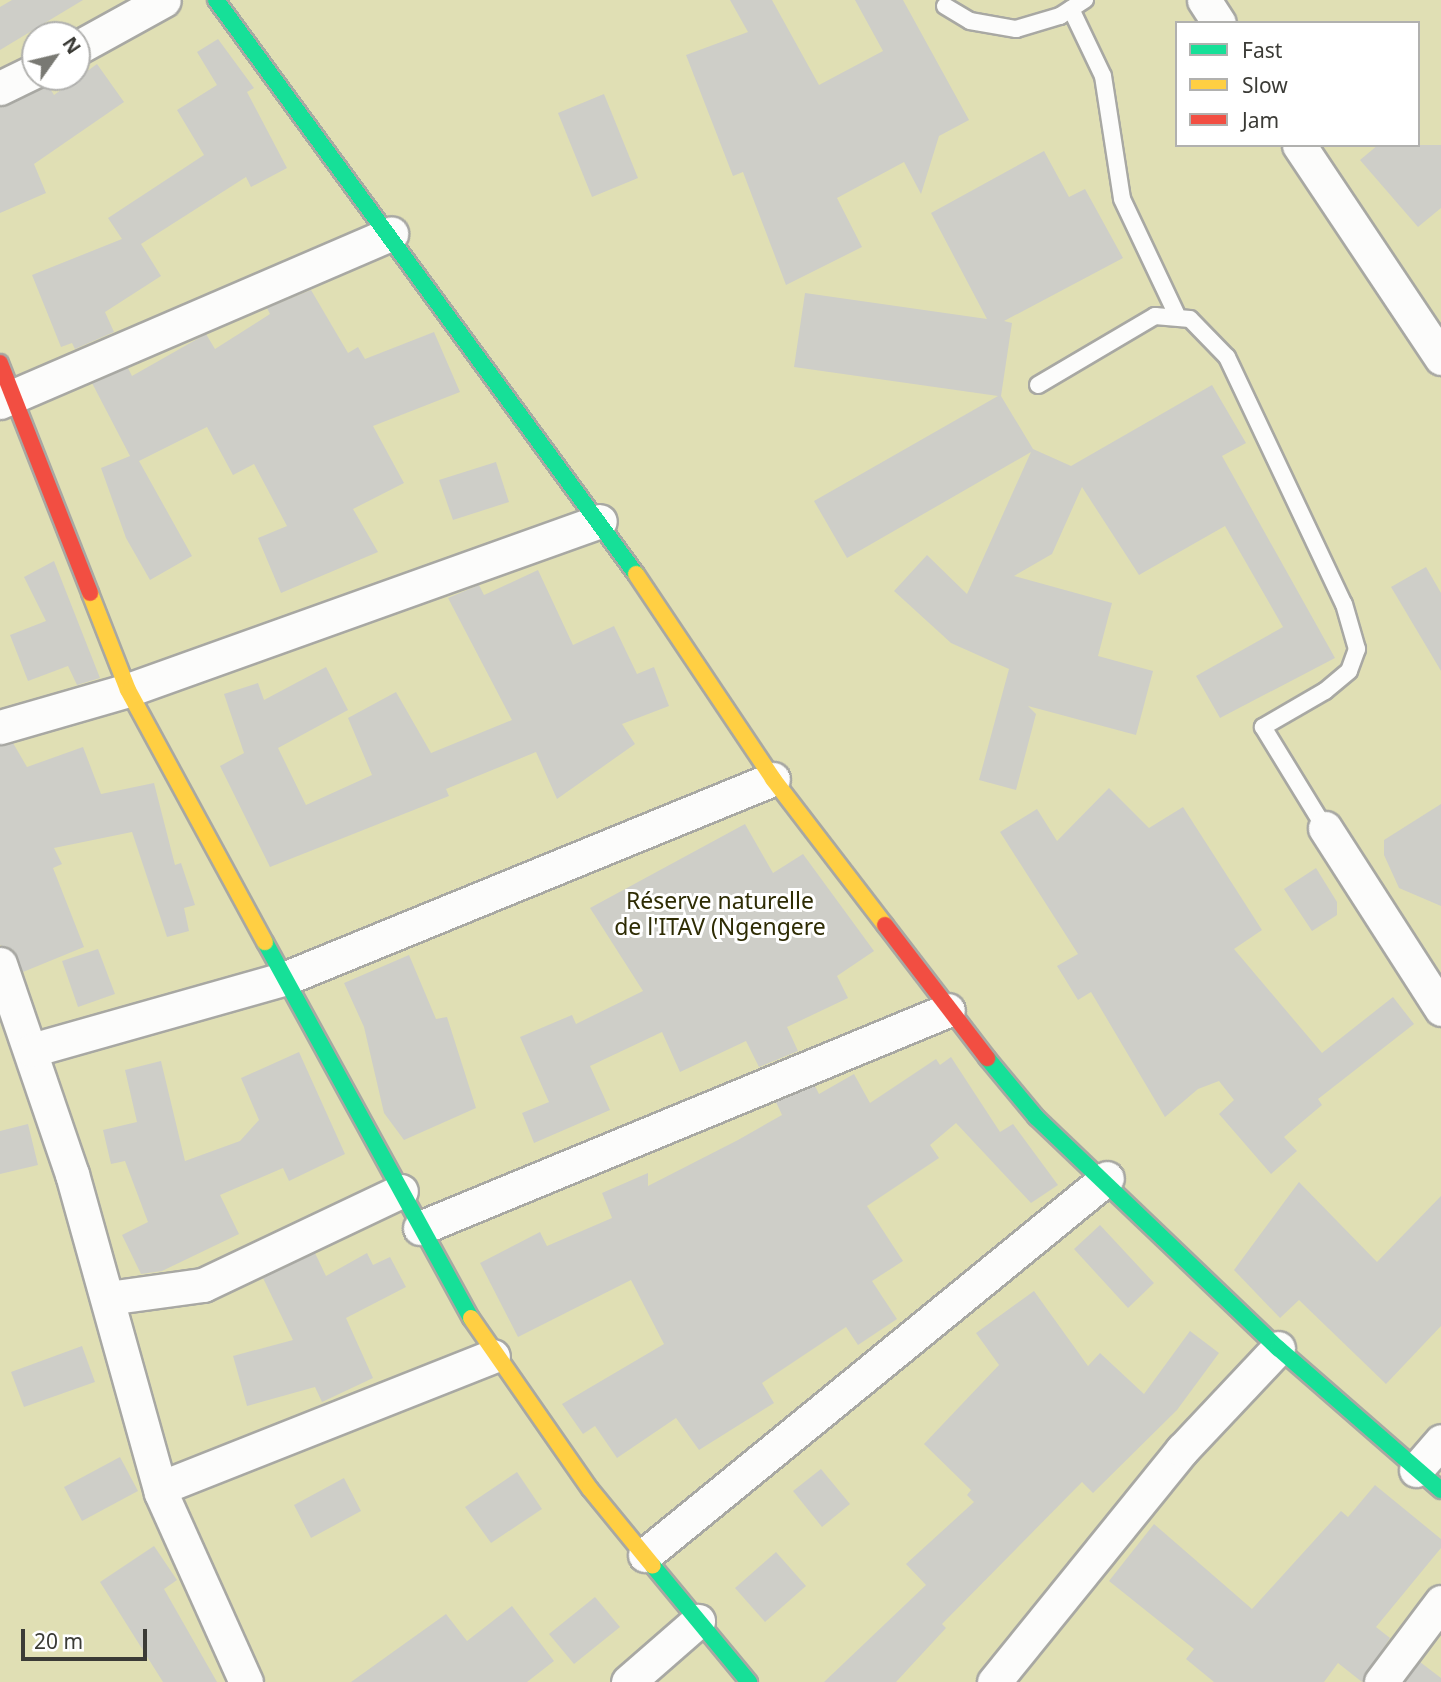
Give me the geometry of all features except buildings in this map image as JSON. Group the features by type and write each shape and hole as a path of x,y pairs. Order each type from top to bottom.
{"street":[{"path":"91,40 164,0"},
{"path":"216,0 391,234 600,522 773,779 948,1010 1037,1117 1107,1178 1278,1348 1429,1480 1441,1441"},
{"path":"1204,0 1218,21"},
{"path":"0,88 21,78"},
{"path":"1300,147 1441,358"},
{"path":"8,400 391,234"},
{"path":"0,363 8,400 128,690 493,1356 645,1555 750,1682"},
{"path":"0,727 128,690 600,522"},
{"path":"32,1050 286,978 773,779"},
{"path":"1325,828 1441,1009"},
{"path":"0,964 32,1050 108,1298 160,1488 246,1682"},
{"path":"421,1228 948,1010"},
{"path":"645,1555 1107,1178"},
{"path":"108,1298 203,1285 401,1191"},
{"path":"994,1682 1172,1461 1278,1348"},
{"path":"160,1488 493,1356"},
{"path":"1381,1682 1441,1602"},
{"path":"628,1682 698,1621"}],"lane":[{"path":"945,6 970,21 1016,29 1078,4 1103,76 1122,199 1176,313 1208,333 1227,357 1348,615 1357,649 1349,671 1263,727 1325,828"},
{"path":"1038,385 1138,324 1176,313"}],"green space":[{"name":"Réserve naturelle de l'ITAV (Ngengere","path":"0,0 1441,0 1441,1682 0,1682"}],"traffic: fast":[{"path":"216,0 636,574"},
{"path":"265,942 471,1318"},
{"path":"987,1058 1036,1117 1278,1348 1441,1490"},
{"path":"653,1566 749,1682"}],"traffic: slow":[{"path":"636,574 773,779 885,925"},
{"path":"90,593 128,690 265,942"},
{"path":"471,1318 590,1489 653,1566"}],"traffic: jam":[{"path":"0,363 90,593"},
{"path":"885,925 987,1058"}]}
